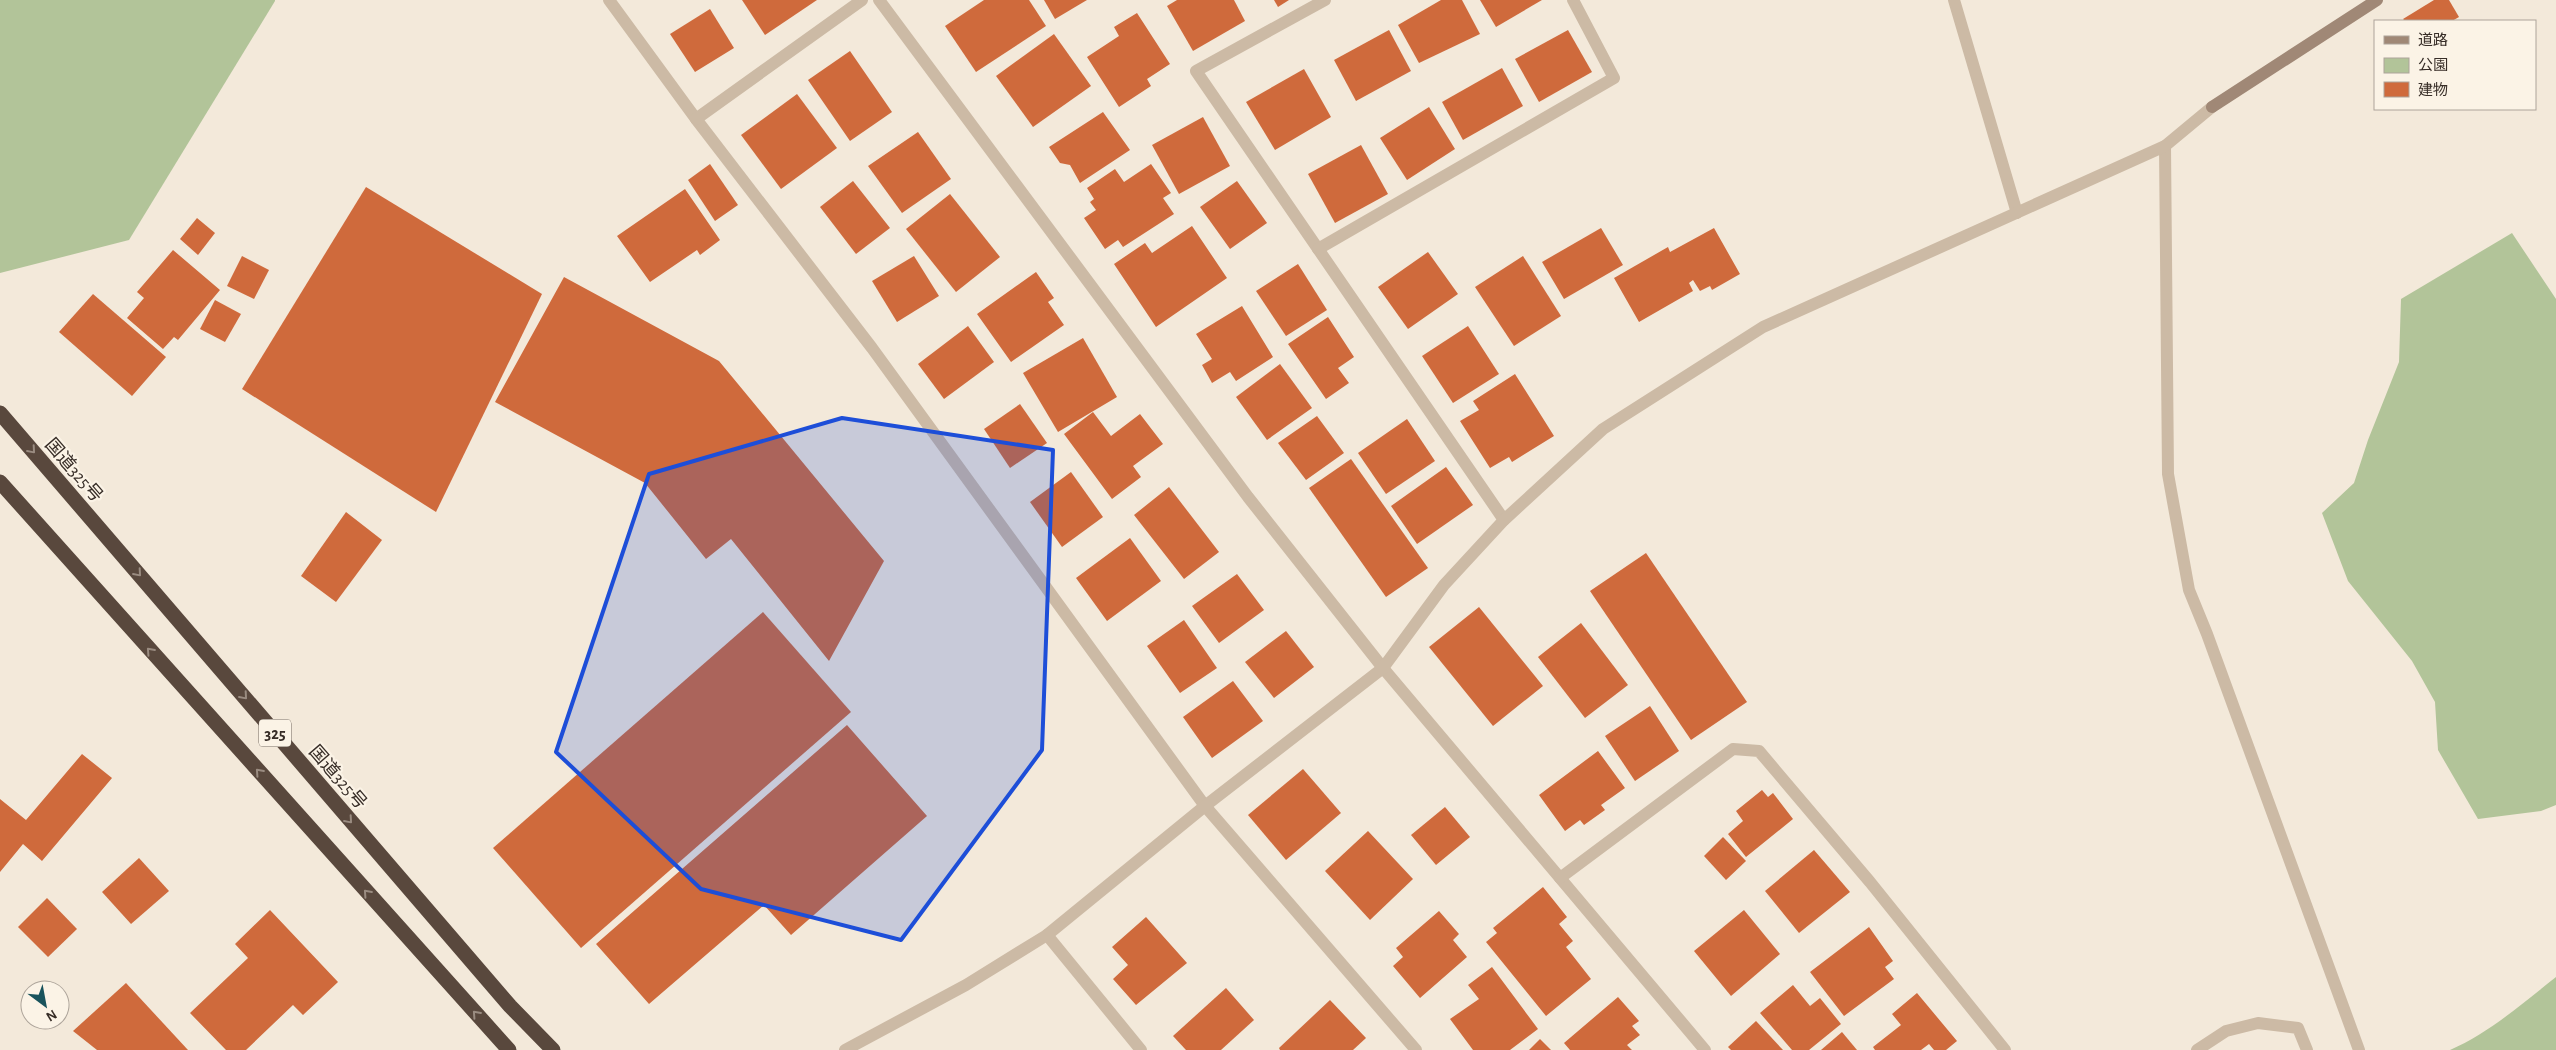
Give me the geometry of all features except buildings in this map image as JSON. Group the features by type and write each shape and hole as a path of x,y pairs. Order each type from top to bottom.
{"highway":[{"name":"国道325号","path":"0,413 510,1006 553,1050"},
{"name":"325","path":"0,482 509,1050"}],"street":[{"path":"609,0 696,119 872,348 1205,806 1416,1050"},
{"path":"696,119 862,0"},
{"path":"880,0 1248,497 1383,668 1705,1050"},
{"path":"1325,0 1196,71 1504,520"},
{"path":"1318,249 1614,78 1573,0"},
{"path":"1954,0 2017,213"},
{"path":"845,1050 966,985 1047,935 1205,806 1383,668 1444,585 1504,520 1603,429 1763,327 2165,146 2212,106 2378,0"},
{"path":"2165,146 2168,474 2189,590 2207,634 2359,1050"},
{"path":"1560,878 1733,749 1758,751 1870,882 2004,1050"},
{"path":"1047,935 1141,1050"},
{"path":"2197,1050 2226,1031 2258,1023 2298,1028 2307,1050"}],"highlighted area":[{"path":"842,418 1053,450 1042,750 901,940 701,889 556,752 649,474"}],"green space":[{"path":"0,0 275,1 129,240 0,273"},
{"path":"2512,233 2556,299 2556,805 2541,811 2478,819 2438,750 2435,702 2412,661 2348,581 2322,513 2354,483 2368,440 2399,362 2401,299"},
{"path":"2556,977 2556,1050 2450,1050 2492,1026"}]}
